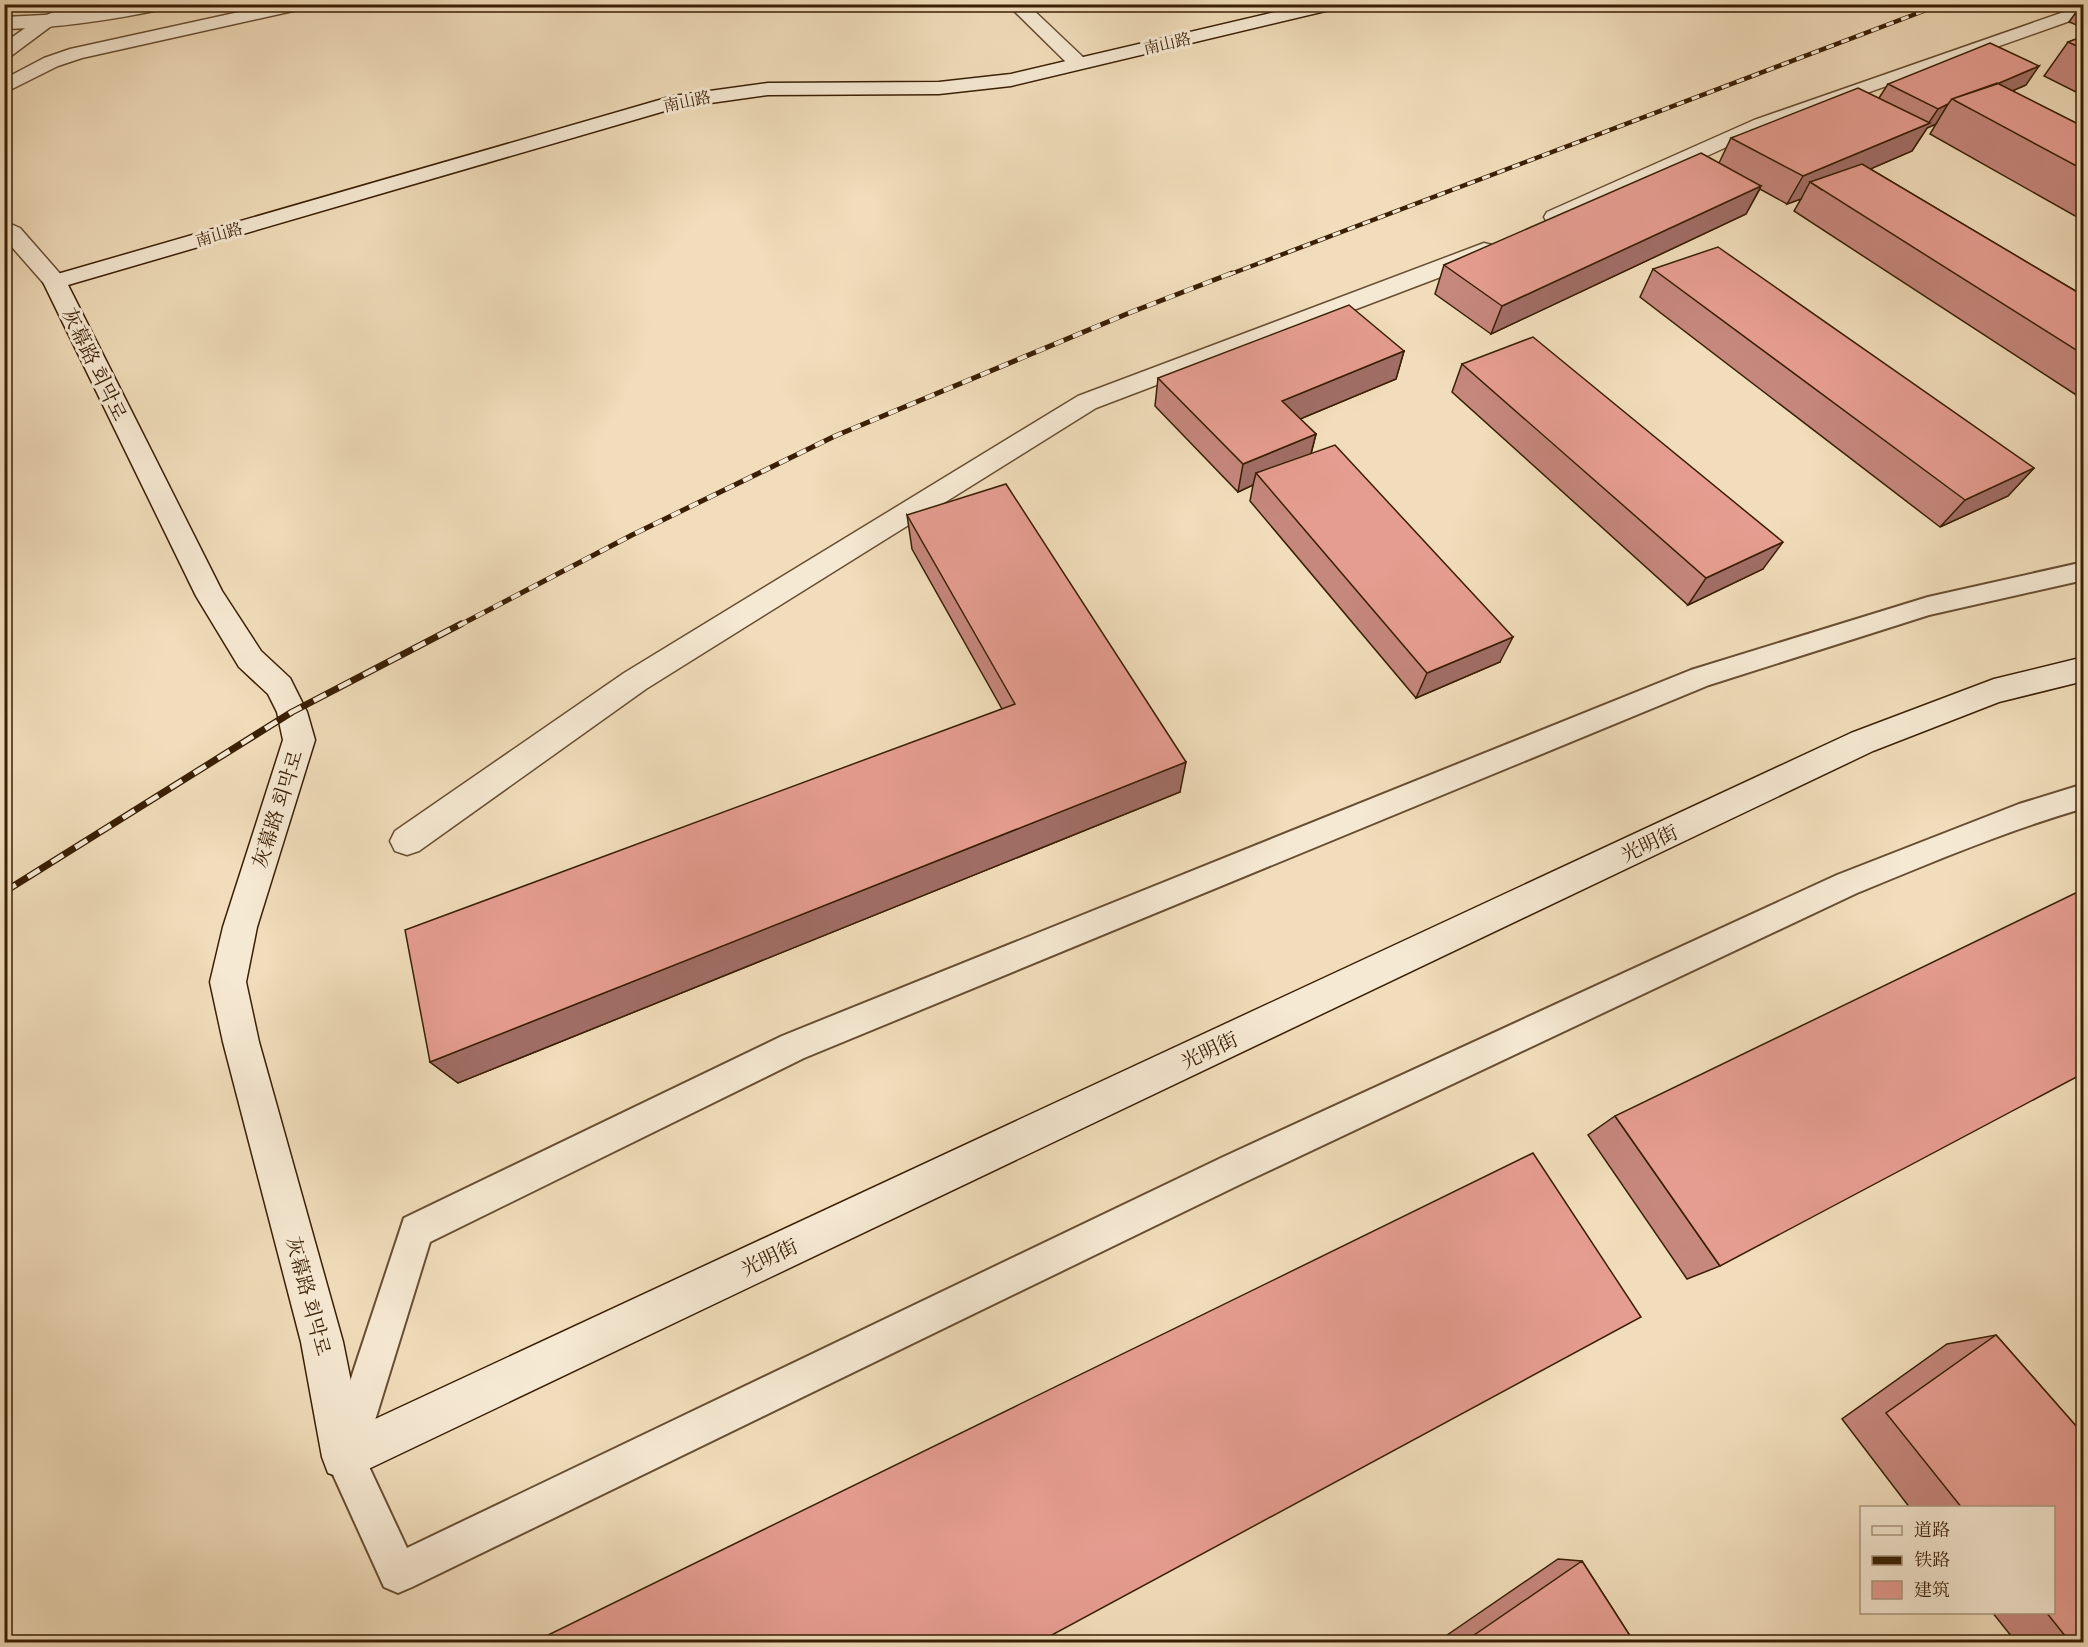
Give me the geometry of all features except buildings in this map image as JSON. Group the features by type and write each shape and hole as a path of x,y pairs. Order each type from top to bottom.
{"main road":[{"path":"4,52 44,23 87,4"},
{"path":"4,23 44,23 111,15 164,4"},
{"path":"4,87 51,62 77,53 302,4"},
{"path":"1016,4 1078,63"},
{"name":"南山路","path":"55,282 673,102 768,89 939,88 1011,80 1334,4"},
{"path":"1537,226 1761,124 2084,10"},
{"name":"灰幕路 회막로","path":"4,228 12,233 55,282 210,596 250,659 279,686 292,712 299,740 240,927 228,982 241,1042 322,1342 344,1457"},
{"path":"407,841 635,681 1087,402 1451,265 1505,240"},
{"name":"光明街","path":"344,1457 1862,742 1994,691 2084,669"}],"lane":[{"path":"2084,571 1928,606 1700,677 793,1047 416,1230 344,1457 398,1573 1233,1170 1836,889 1951,841 2030,812 2084,796"}],"railway":[{"path":"1228,275 1942,4"},
{"path":"458,626 632,535 835,436 1129,313 1232,273"},
{"path":"4,892 292,712 461,624"}]}
